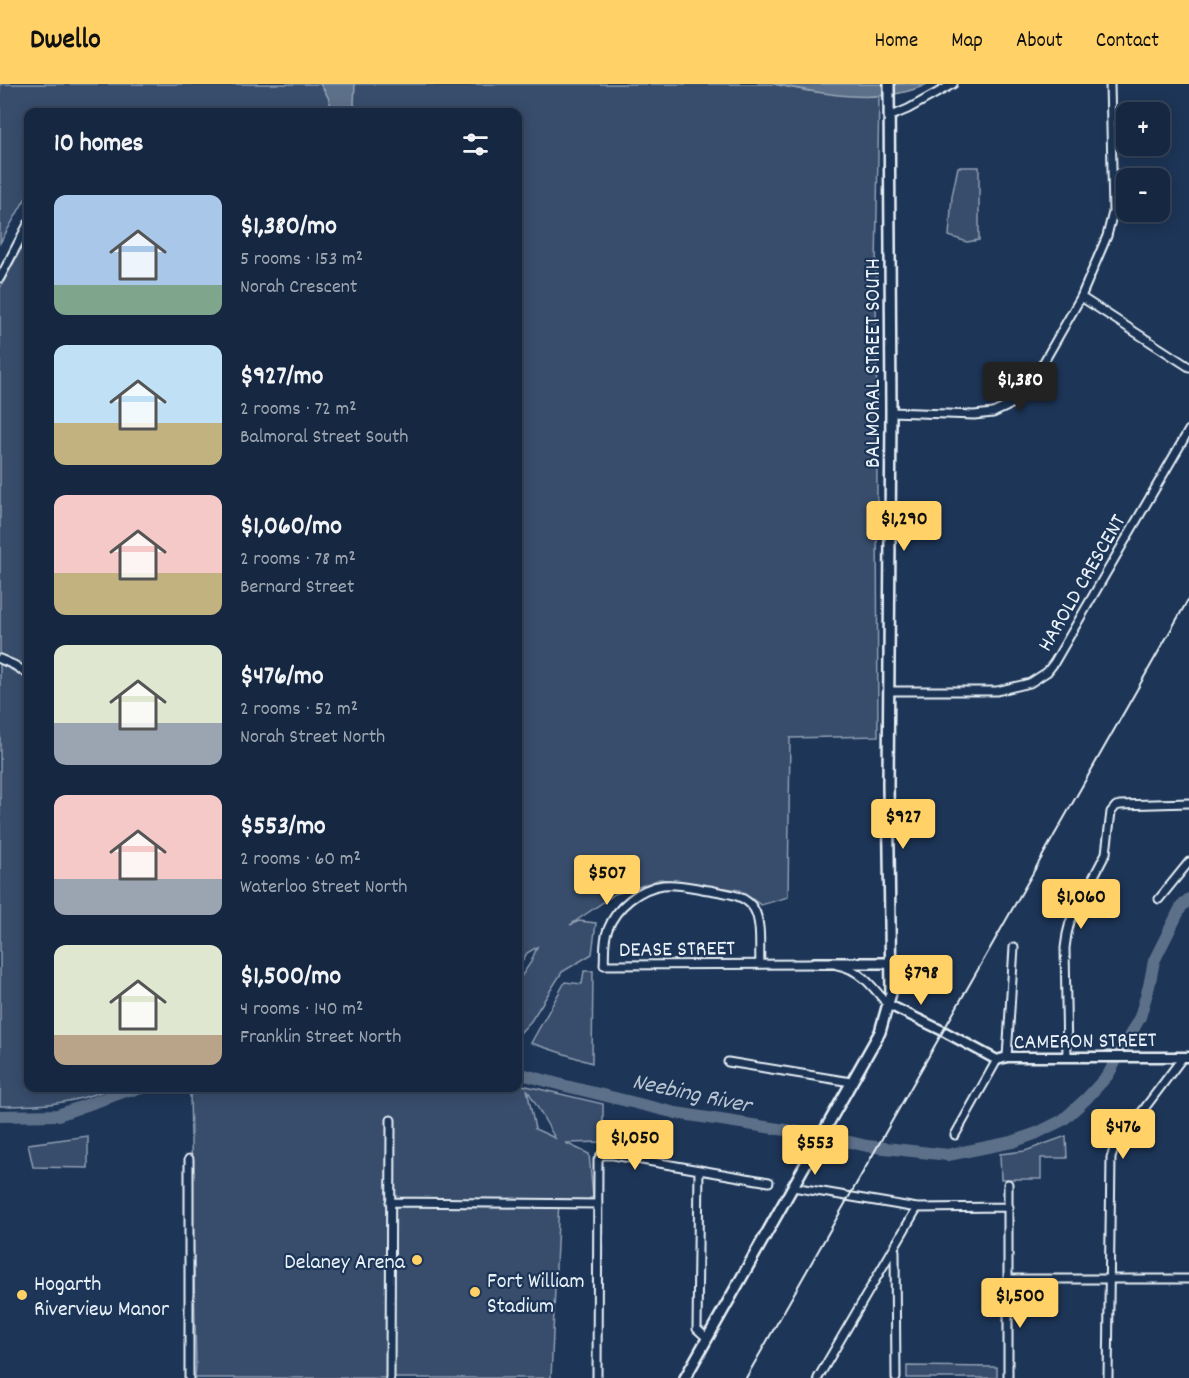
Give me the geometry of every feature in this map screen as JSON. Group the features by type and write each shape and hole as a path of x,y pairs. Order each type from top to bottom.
{"main road":[{"name":"BALMORAL STREET SOUTH","path":"685,1378 880,1032 891,993 888,784 891,412 889,84"},
{"path":"814,963 891,963"}],"street":[{"path":"889,117 953,84"},
{"path":"891,412 974,415 993,413 1016,401 1030,386 1081,297 1107,236 1113,212 1110,84"},
{"path":"0,278 24,232"},
{"path":"1081,297 1189,367"},
{"name":"HAROLD CRESCENT","path":"889,691 997,691 1030,683 1047,672 1189,430"},
{"path":"0,659 24,671"},
{"path":"1067,1056 1065,948 1067,934 1070,922 1106,853 1111,812 1116,806 1189,803"},
{"path":"1159,899 1189,862"},
{"name":"DEASE STREET","path":"760,964 757,915 750,904 736,896 682,886 664,885 634,897 614,918 605,942 604,965 760,964 814,963 841,966 864,977 887,1004"},
{"path":"1007,1057 1014,947"},
{"name":"CAMERON STREET","path":"887,1004 997,1060 1007,1057 1067,1056 1186,1057"},
{"path":"1108,1378 1111,1158 1114,1149 1186,1057"},
{"path":"955,1135 997,1060"},
{"path":"728,1062 851,1082"},
{"path":"390,1378 391,1120"},
{"path":"597,1378 598,1160 602,1155 769,1182"},
{"path":"189,1159 189,1378"},
{"path":"699,1170 697,1329 707,1338"},
{"path":"1008,1184 1008,1378"},
{"path":"793,1187 917,1208 1009,1207"},
{"path":"390,1202 598,1204"},
{"path":"818,1378 917,1208"},
{"path":"895,1248 896,1378"},
{"path":"1008,1279 1189,1279"}],"shaded area":[{"path":"0,84 774,84 808,91 879,96 876,267 878,736 790,738 788,897 761,905 739,890 660,879 615,894 570,925 579,921 596,923 592,954 562,972 531,1021 522,1031 522,975 537,947 527,953 522,962 522,108 24,108 24,201 0,243"},
{"path":"320,84 355,84 354,104 356,108 331,108"},
{"path":"774,84 927,84 891,95 851,96"},
{"path":"958,167 979,167 979,240 967,242 949,236 952,196"},
{"path":"24,243 24,667 0,655 0,288"},
{"path":"0,664 24,676 24,1092 100,1092 70,1101 43,1105 0,1106"},
{"path":"584,971 593,971 592,1063 531,1043 565,982 582,984"},
{"path":"522,1085 603,1104 603,1142 566,1143 589,1154 593,1197 590,1200 559,1199 551,1378 195,1378 190,1094 207,1092 522,1092","holes":["527,1089 555,1138 535,1129"]},
{"path":"88,1136 88,1168 33,1167 28,1144"},
{"path":"1066,1136 1067,1158 1041,1158 1041,1179 1001,1179 1000,1154 1025,1151"},
{"path":"907,1366 997,1367 997,1378 907,1378"}],"waterway":[{"name":"Neebing River","path":"522,1074 676,1113 824,1136 867,1146 948,1155 1012,1142 1063,1120 1108,1075 1140,1017 1154,961 1181,907 1189,899"},
{"name":"Neebing River","path":"0,1116 58,1115 123,1092"}],"railway":[{"path":"746,1378 1189,598"}],"place":[{"name":"Delaney Arena","path":"417,1260"},
{"name":"Fort William Stadium","path":"475,1292"},
{"name":"Hogarth Riverview Manor","path":"22,1295"}]}
